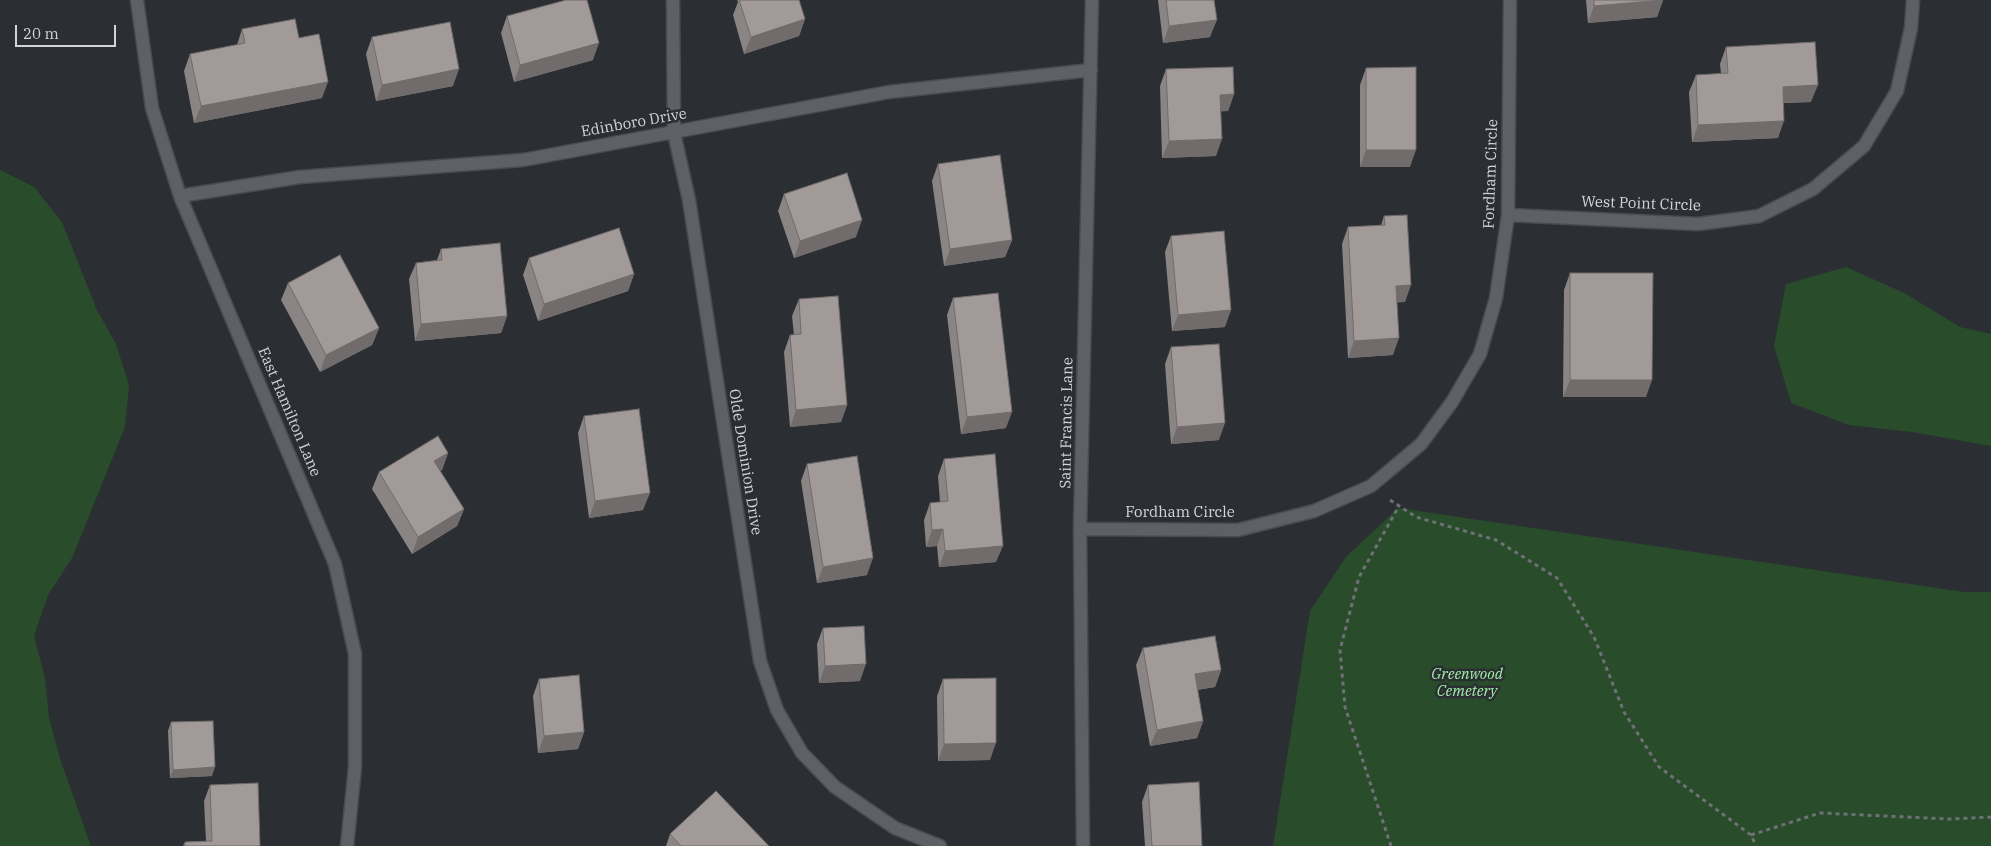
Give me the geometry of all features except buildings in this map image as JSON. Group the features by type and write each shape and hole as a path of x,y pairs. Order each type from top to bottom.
{"street":[{"name":"East Hamilton Lane","path":"137,0 152,108 180,196 335,564 355,654 355,766 347,846"},
{"name":"Olde Dominion Drive","path":"673,0 674,133 689,200 760,661 777,710 802,753 835,787 895,828 940,846"},
{"name":"Saint Francis Lane","path":"1083,846 1080,529 1092,0"},
{"name":"Fordham Circle","path":"1080,529 1238,530 1314,511 1371,486 1421,444 1452,402 1480,354 1496,298 1508,215 1510,0"},
{"name":"West Point Circle","path":"1508,215 1698,224 1759,216 1813,189 1864,146 1897,91 1911,28 1913,0"},
{"name":"Edinboro Drive","path":"180,196 300,177 523,160 889,92 1091,70"}],"path":[{"path":"1371,486 1416,516 1496,540 1557,578 1594,637 1624,712 1659,768 1752,835 1756,846"},
{"path":"1391,846 1345,707 1340,650 1359,577 1399,506"},
{"path":"1752,835 1820,813 1950,819 1991,817"}],"green space":[{"path":"0,170 34,187 62,222 96,308 116,344 129,385 125,427 72,558 48,595 34,636 45,678 49,718 60,759 91,846 0,846"},
{"path":"1846,267 1904,293 1960,327 1991,334 1991,446 1912,432 1849,425 1791,403 1774,346 1786,284"},
{"name":"Greenwood Cemetery","path":"1398,508 1964,592 1991,592 1991,846 1273,846 1310,611 1346,557"}]}
